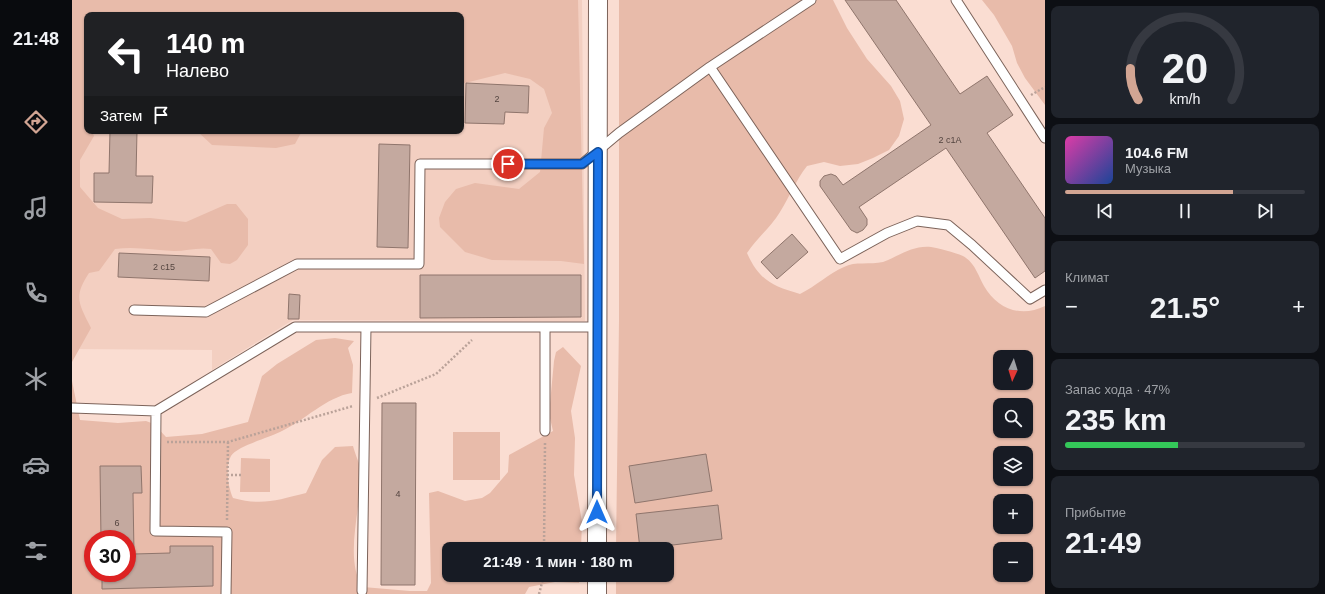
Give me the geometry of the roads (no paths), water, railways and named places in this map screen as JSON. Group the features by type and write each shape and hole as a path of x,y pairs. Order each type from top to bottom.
{"street":[{"path":"597,542 598,0"},
{"path":"597,582 597,594"}],"lane":[{"path":"134,310 206,312 297,264 419,264 420,164 582,164 619,133 710,67 811,0"},
{"path":"956,0 1045,138"},
{"path":"710,67 840,259 887,233 917,221 948,225 972,245 1030,299 1045,290"},
{"path":"72,408 156,411 295,327 597,327"},
{"path":"362,591 366,327"},
{"path":"545,327 545,431"},
{"path":"156,411 156,531 227,532 226,594"}]}
